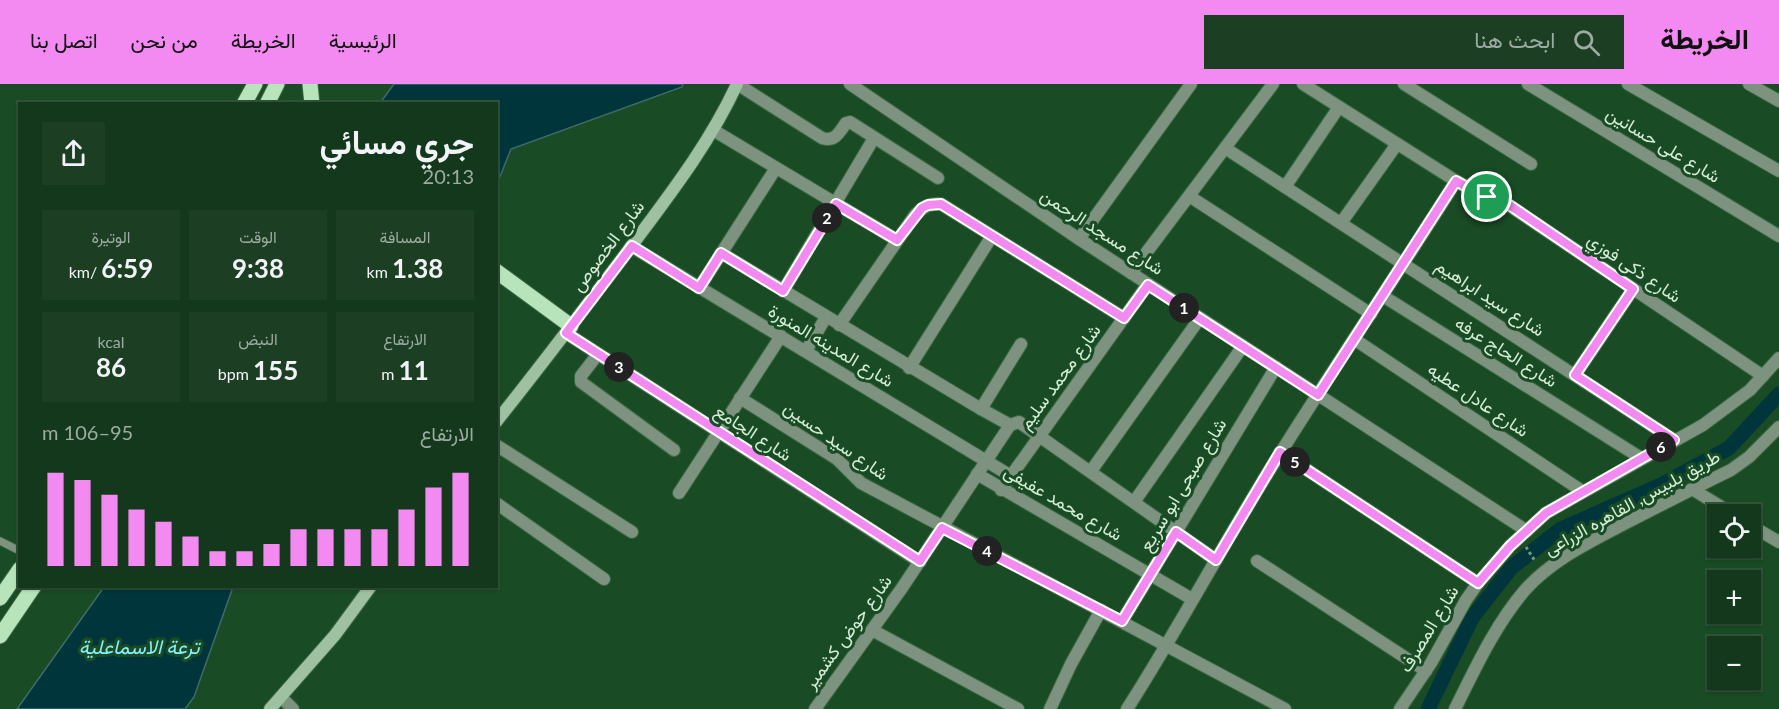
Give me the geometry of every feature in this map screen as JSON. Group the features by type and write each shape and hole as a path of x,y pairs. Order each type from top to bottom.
{"main road":[{"path":"245,102 255,84"},
{"path":"268,102 277,84"},
{"path":"310,84 312,102"},
{"name":"شارع الخصوص","path":"498,419 569,330 684,176 713,130 737,84"},
{"path":"498,272 542,304 569,330"},
{"path":"0,598 18,572"},
{"path":"0,636 33,588"},
{"path":"270,709 335,635 370,588"}],"street":[{"path":"737,84 822,138 835,138 848,122 938,178"},
{"name":"شارع مسجد الرحمن","path":"850,84 1148,285 1318,395 1526,537"},
{"path":"1079,239 1191,84"},
{"path":"1131,273 1273,84"},
{"name":"شارع ذكى فوزي","path":"1303,84 1456,181 1483,196 1496,196 1763,376"},
{"path":"1404,84 1531,164"},
{"name":"شارع على حسانين","path":"1528,84 1779,236"},
{"path":"1628,84 1779,171"},
{"path":"1749,84 1779,101"},
{"path":"1285,187 1339,107"},
{"path":"713,130 897,240"},
{"path":"783,291 874,138"},
{"path":"1341,223 1397,144"},
{"name":"شارع سيد ابراهيم","path":"1225,148 1674,440"},
{"path":"699,288 776,168"},
{"path":"1127,709 1168,646 1192,599 1280,452 1456,181"},
{"path":"1189,196 1371,314"},
{"path":"839,325 897,240 922,208 941,204 1124,318"},
{"path":"909,368 992,236"},
{"name":"شارع المدينه المنورة","path":"632,246 1011,476"},
{"path":"721,253 981,410 1040,436 1216,560"},
{"name":"شارع محمد سليم","path":"1001,490 1148,285"},
{"path":"1575,375 1633,289"},
{"name":"شارع الحاج عرفه","path":"1383,296 1641,458"},
{"path":"806,351 826,317"},
{"path":"1090,471 1200,318"},
{"name":"شارع الجامع","path":"569,330 598,354 920,561"},
{"path":"679,493 780,336"},
{"name":"شارع عادل عطيه","path":"1354,339 1582,491"},
{"path":"981,410 1022,344"},
{"path":"1134,502 1243,346"},
{"path":"598,354 581,376 581,382 674,450"},
{"name":"شارع المصرف","path":"1400,709 1426,671 1478,583 1510,546 1526,537 1546,513 1703,425 1728,408 1750,390 1779,358"},
{"name":"شارع صبحى ابو سريع","path":"1122,621 1276,367"},
{"name":"شارع سيد حسين","path":"740,398 837,459 861,483 1168,646"},
{"name":"شارع حوض كشمير","path":"815,709 920,561 1013,423"},
{"name":"طريق بلبيس, القاهره الزراعى","path":"1455,709 1494,634 1525,590 1542,573 1590,542 1731,470 1779,427"},
{"path":"498,446 632,532"},
{"path":"1280,452 1478,583"},
{"name":"شارع محمد عفيفى","path":"977,474 1192,599"},
{"path":"1692,489 1717,504"},
{"path":"498,504 604,579"},
{"path":"1761,531 1779,542"},
{"path":"1257,561 1426,671"},
{"path":"1050,709 1071,664 1101,610"},
{"path":"872,630 1018,709"},
{"path":"1168,646 1285,709"},
{"path":"281,697 293,709"}],"lane":[{"path":"0,541 18,550"}],"path":[{"path":"1526,537 1534,560"}],"water":[{"path":"394,84 683,84 682,87 511,149 498,182 498,102 381,102"},
{"name":"ترعة الاسماعلية","path":"103,588 233,588 194,697 185,709 17,709"}],"waterway":[{"path":"1428,709 1472,618 1511,568 1561,529 1663,484 1729,448 1779,394"}],"route":[{"path":"1456,181 1487,197 1496,196 1633,289 1575,375 1674,440 1546,513 1510,546 1478,583 1280,452 1216,560 1176,532 1122,621 942,528 920,561 566,333 632,246 699,288 721,253 783,291 836,204 897,240 915,214 922,208 941,204 1124,318 1148,285 1318,395 1456,181"}]}
